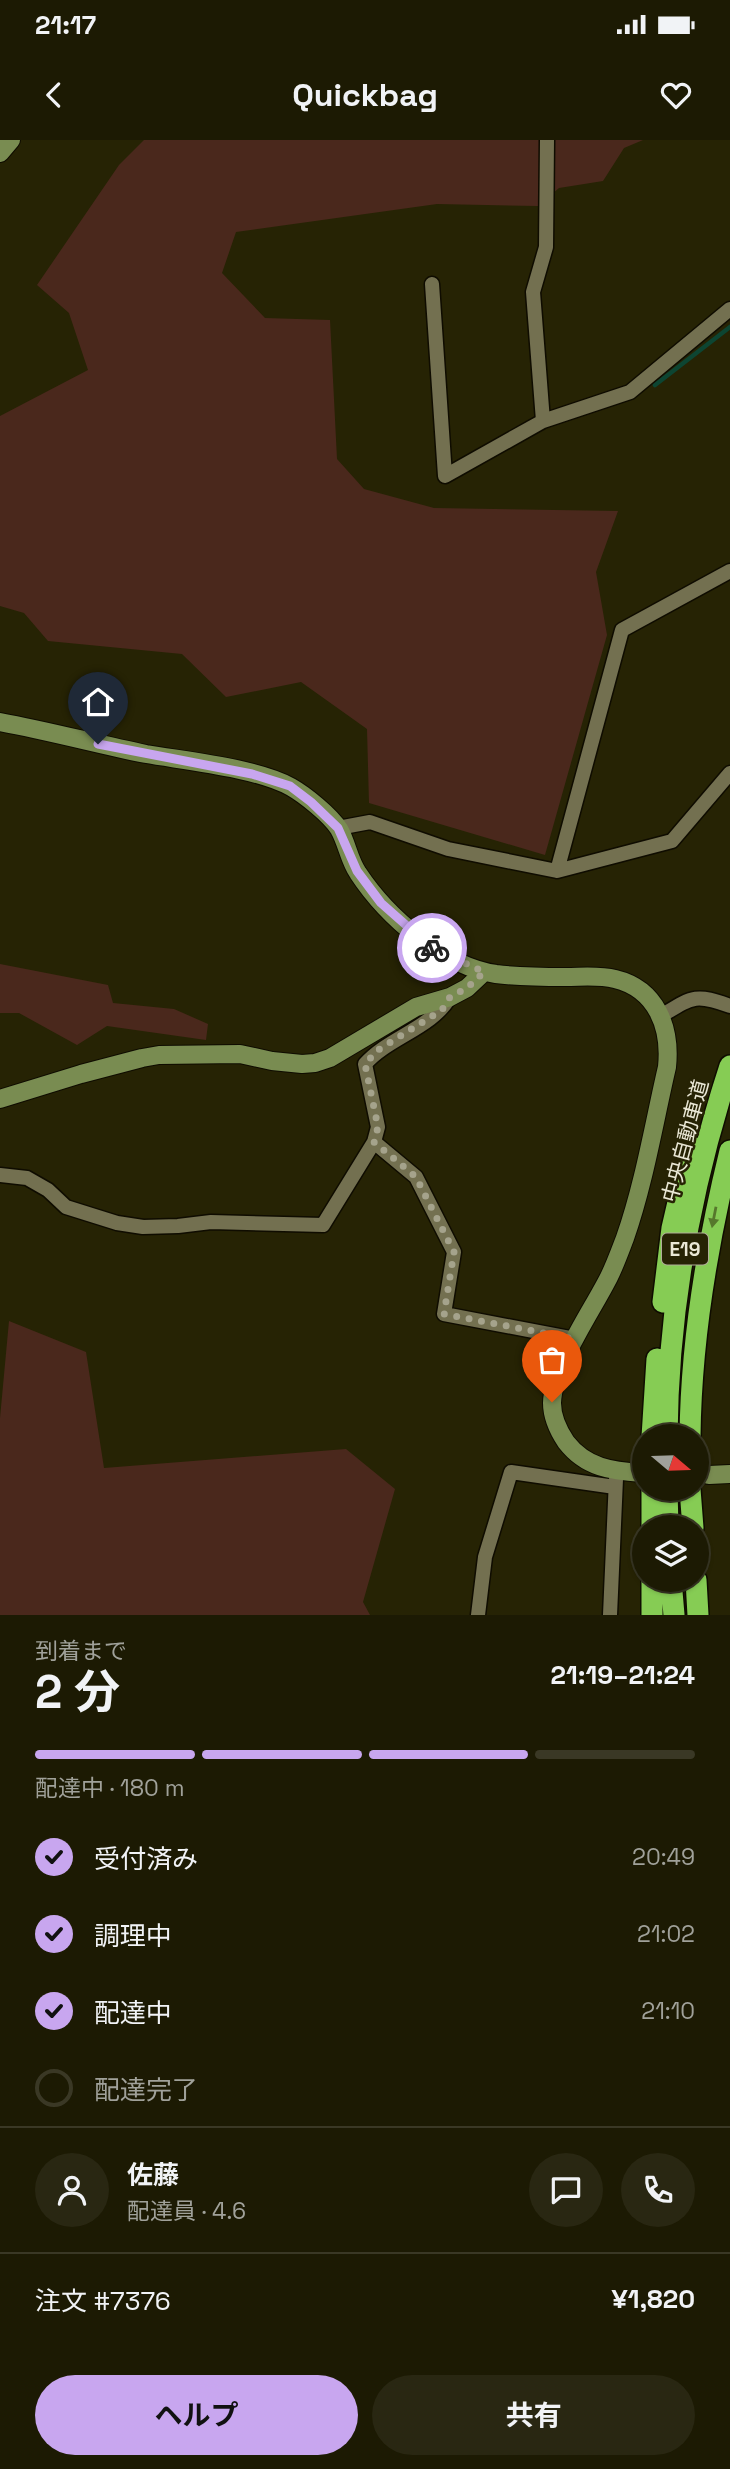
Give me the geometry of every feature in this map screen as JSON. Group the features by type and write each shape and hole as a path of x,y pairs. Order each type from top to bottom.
{"highway":[{"name":"中央自動車道","path":"668,1424 675,1309 690,1216 710,1131 730,1066"},
{"path":"652,1424 672,1228 685,1172 710,1131"},
{"name":"E19","path":"691,1424 698,1318 714,1215 730,1151"},
{"path":"652,1592 652,1615"},
{"path":"672,1592 674,1615"},
{"path":"697,1592 698,1615"}],"street":[{"path":"0,153 11,140"},
{"path":"543,421 533,292 546,247 547,140"},
{"path":"432,284 445,476 543,421 630,392 730,309"},
{"path":"557,871 622,630 730,571"},
{"path":"0,722 124,750 252,774 290,786 338,828 357,871 381,903 433,950 484,972 530,977 613,978 644,994 661,1016 668,1038 667,1067 632,1212 609,1277 575,1339 554,1389 553,1414 557,1427 573,1451 616,1479"},
{"path":"338,828 370,822 448,849 557,871 672,841 730,773"},
{"path":"0,1099 93,1071 159,1055 240,1054 272,1061 315,1063 330,1058 416,1007 450,997 467,988 484,972"},
{"path":"0,1175 27,1178 48,1189 66,1207 117,1223 143,1227 211,1222 323,1225 374,1142 378,1127 365,1064 378,1050 442,1010 450,997"},
{"path":"661,1016 684,1002 705,997 730,1006"},
{"path":"374,1142 416,1177 454,1252 444,1314 575,1339"},
{"path":"478,1615 485,1557 511,1472 632,1480"},
{"path":"709,1475 730,1474"},
{"path":"610,1615 616,1479"}],"shaded area":[{"path":"144,140 643,140 624,148 603,181 559,188 538,206 437,204 236,232 222,273 265,318 330,320 337,459 364,489 434,508 618,511 596,572 607,635 545,855 369,803 367,729 301,682 226,697 182,654 48,641 24,613 0,606 0,416 88,370 69,313 37,285 119,165"},
{"path":"0,964 108,985 113,1003 174,1009 208,1024 206,1040 107,1026 77,1045 19,1013 0,1013"},
{"path":"9,1321 86,1352 104,1468 346,1449 395,1489 363,1602 370,1615 0,1615 0,1418"}],"waterway":[{"path":"655,385 730,327"}],"way so far":[{"path":"432,948 484,972 467,988 450,997 442,1010 378,1050 365,1064 378,1127 374,1142 416,1177 454,1252 444,1314 575,1339 554,1389 552,1402"}],"route":[{"path":"98,744 252,774 290,786 338,828 357,871 381,903 432,948"}]}
